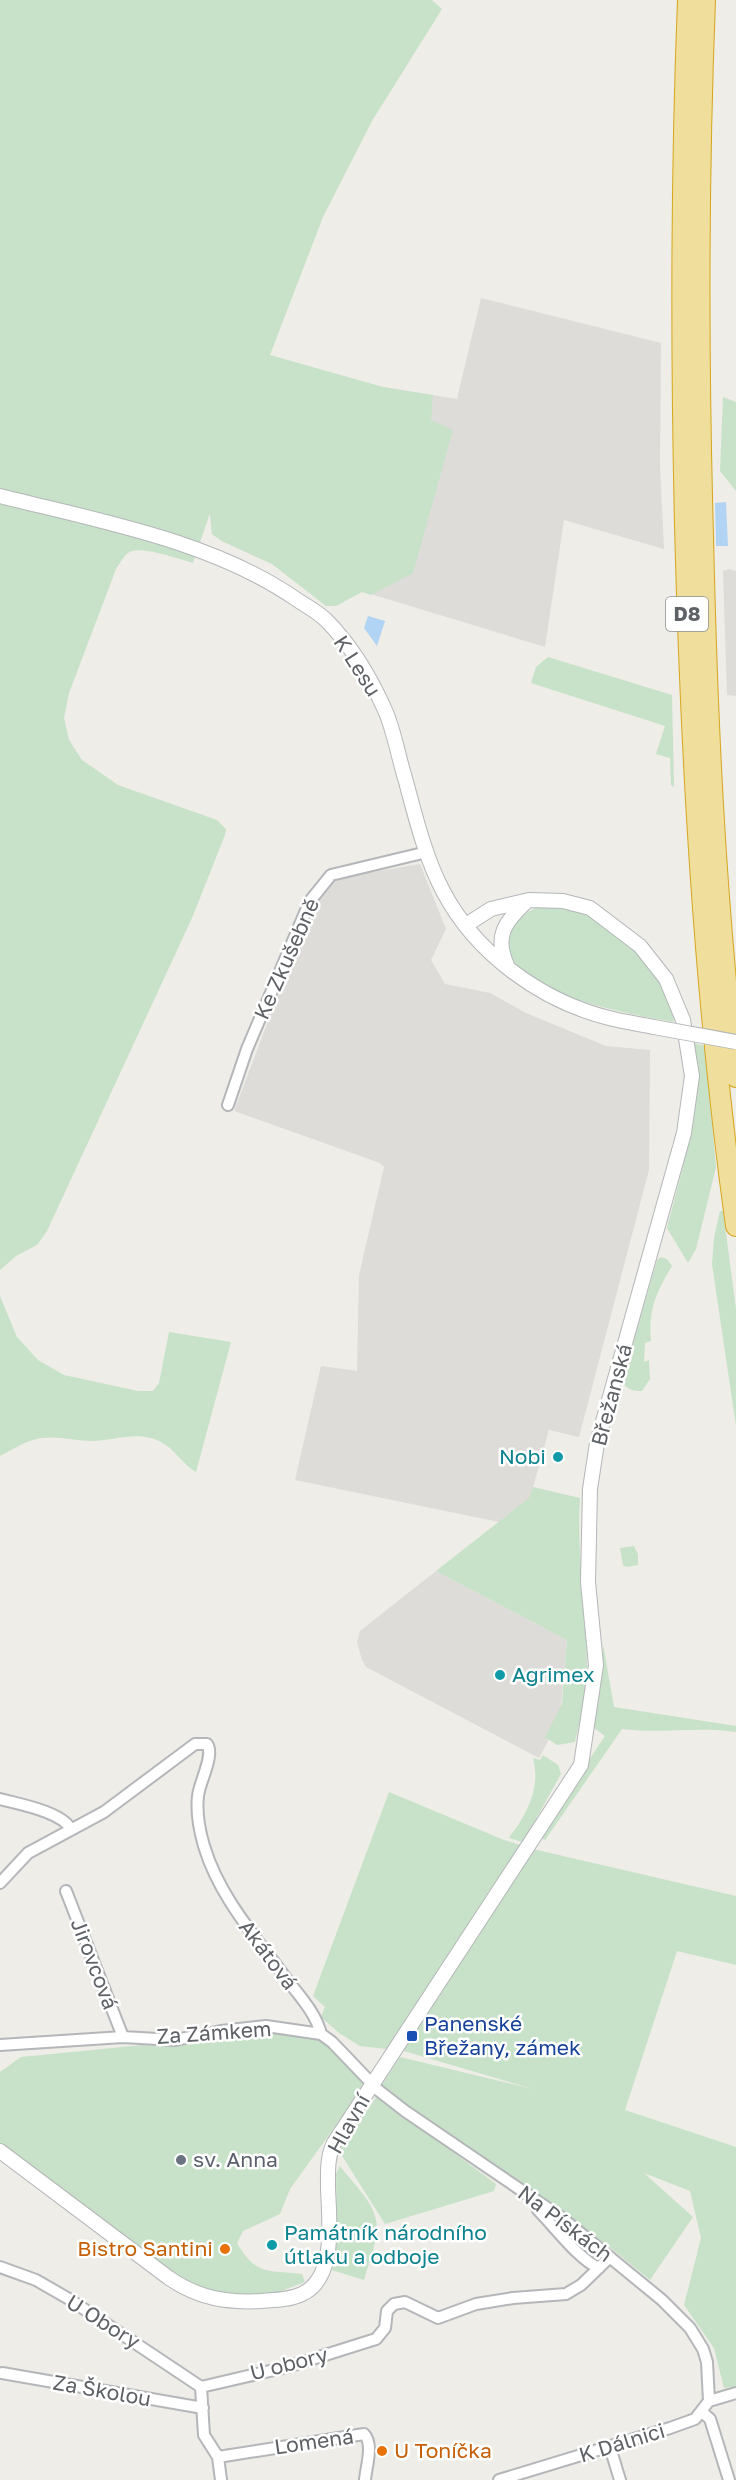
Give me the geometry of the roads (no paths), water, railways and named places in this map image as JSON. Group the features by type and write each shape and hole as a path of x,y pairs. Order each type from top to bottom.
{"highway":[{"name":"D8","path":"688,0 681,345 689,676 709,989 736,1226"},
{"name":"D8","path":"705,0 698,345 706,675 719,893 736,1077"}],"street":[{"name":"K Lesu","path":"0,496 120,526 231,563 270,581 326,619 357,657 385,710 427,852 443,891 466,925"},
{"name":"Ke Zkušebně","path":"228,1105 248,1049 310,900 331,875 427,852"},
{"name":"Břežanská","path":"466,925 491,909 529,900 563,901 590,908 640,946 666,979 682,1020 692,1076 684,1133 597,1443 592,1478 588,1582 596,1665 581,1765"},
{"path":"508,967 501,952 502,935 508,920 529,900"},
{"path":"466,925 487,949 508,967 548,995 609,1018 736,1042"},
{"name":"Akátová","path":"71,1830 104,1812 195,1744 207,1744 210,1752 198,1795 197,1821 215,1875 232,1906 318,2024 321,2034"},
{"name":"Hlavní","path":"0,2151 169,2278 192,2292 224,2301 288,2298 308,2290 321,2272 330,2237 330,2153 372,2083 581,1765"},
{"path":"0,1799 59,1817 69,1824 71,1830 28,1853 0,1883"},
{"name":"Jirovcová","path":"66,1891 123,2037"},
{"name":"Za Zámkem","path":"0,2045 123,2037 174,2040 221,2031 266,2026 321,2034"},
{"path":"321,2034 332,2042 372,2083"},
{"name":"Na Pískách","path":"372,2083 405,2111 562,2218 663,2300 698,2339 707,2362 709,2401"},
{"path":"534,2200 538,2210 592,2265 599,2268 610,2258"},
{"name":"U Obory","path":"0,2267 36,2280 69,2299 201,2387"},
{"name":"U obory","path":"201,2387 287,2367 376,2339 385,2328 387,2311 394,2304 405,2302 438,2318 476,2304 513,2298 542,2298 566,2294 581,2285 599,2268"},
{"name":"Za Školou","path":"2,2373 203,2408"},
{"path":"201,2387 204,2435 218,2457 221,2480"},
{"path":"729,2480 710,2419 702,2412 709,2401 736,2393"},
{"name":"K Dálnici","path":"499,2480 695,2419 702,2412"},
{"name":"Lomená","path":"218,2457 364,2434 369,2445 365,2480"},
{"path":"610,2447 620,2480"}],"water":[{"path":"726,502 728,546 716,546 715,503"},
{"path":"368,616 385,621 377,646 364,628"}],"place":[{"name":"Nobi","path":"558,1457"},
{"name":"Agrimex","path":"500,1675"},
{"name":"Panenské Břežany, zámek","path":"412,2036"},
{"name":"sv. Anna","path":"181,2160"},
{"name":"Památník národního útlaku a odboje","path":"272,2245"},
{"name":"Bistro Santini","path":"225,2249"},
{"name":"U Toníčka","path":"382,2451"}]}
